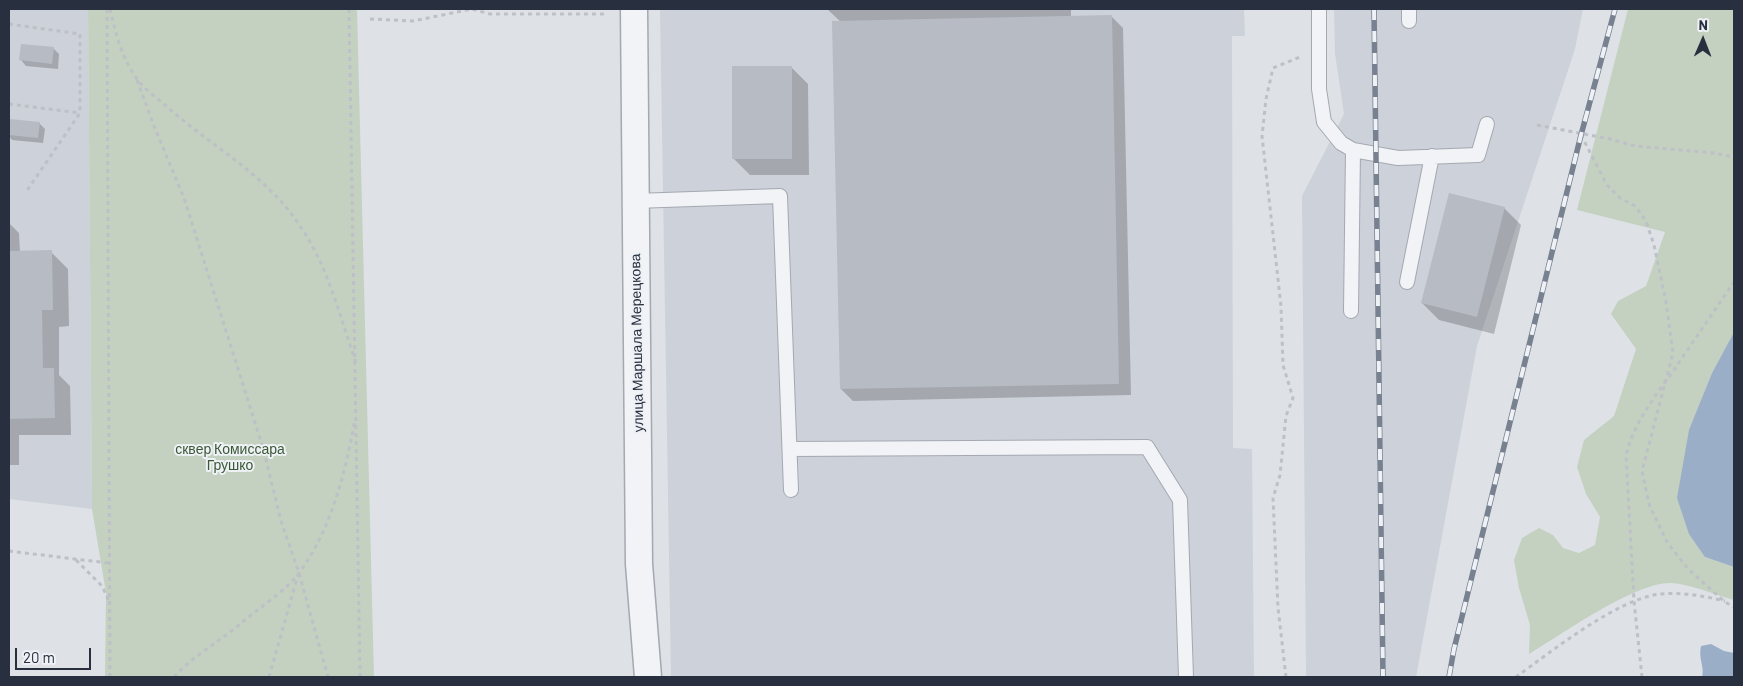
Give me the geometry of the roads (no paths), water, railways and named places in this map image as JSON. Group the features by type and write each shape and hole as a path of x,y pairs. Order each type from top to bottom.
{"street":[{"name":"улица Маршала Мерецкова","path":"634,12 639,564 648,677"}],"lane":[{"path":"1319,9 1319,89 1324,122 1341,143 1353,150 1398,158 1478,155 1487,124"},
{"path":"1351,310 1353,150"},
{"path":"1407,282 1432,156"},
{"path":"635,201 780,196 791,490"},
{"path":"790,449 1147,447 1180,500 1186,677"}],"water":[{"path":"1734,332 1734,567 1705,557 1689,534 1677,498 1689,430 1712,373"},
{"path":"1711,644 1724,651 1734,653 1734,677 1702,677 1701,646"}],"railway":[{"path":"1374,9 1383,677"},
{"path":"1449,677 1454,649 1581,135 1615,9"}],"park label":[{"name":"сквер Комиссара Грушко","path":"230,458"}]}
